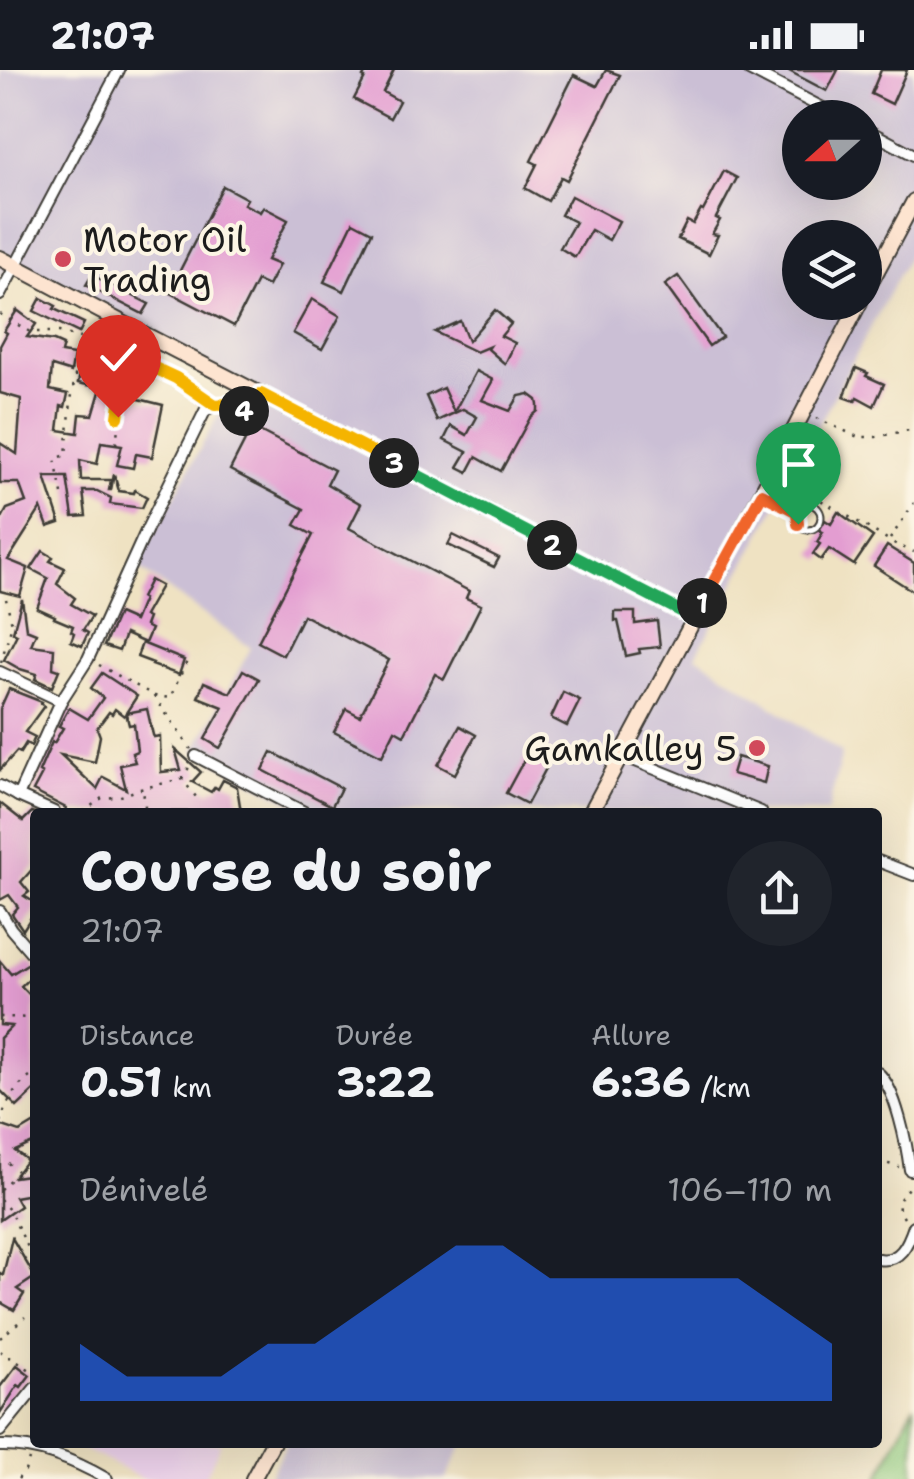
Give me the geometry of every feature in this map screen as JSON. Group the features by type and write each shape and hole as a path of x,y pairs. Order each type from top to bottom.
{"street":[{"path":"0,295 119,70"},
{"path":"749,70 807,100"},
{"path":"882,138 914,156"},
{"path":"882,260 914,200"},
{"path":"0,258 694,618"},
{"path":"593,808 851,320"},
{"path":"18,796 60,701 88,659 202,417 215,405 229,404 249,413 261,394"},
{"path":"0,672 60,701"},
{"path":"621,755 751,808"},
{"path":"196,756 296,808"},
{"path":"0,786 45,808"},
{"path":"882,863 914,875"},
{"path":"0,911 30,952"},
{"path":"882,1076 906,1142 912,1175"},
{"path":"882,1260 898,1256 907,1246 914,1224"},
{"path":"0,1431 30,1394"},
{"path":"0,1446 30,1448"},
{"path":"32,1448 107,1479"},
{"path":"253,1479 270,1448"}],"lane":[{"path":"762,494 797,512"},
{"path":"811,504 818,509 820,522 806,529 796,521 797,512 811,504"}],"path":[{"path":"0,314 30,332 59,332 129,356 176,378 215,405"},
{"path":"62,494 56,459 66,455 81,338"},
{"path":"116,444 129,356"},
{"path":"804,412 858,437 876,438 914,429"},
{"path":"772,472 914,552"},
{"path":"889,540 914,503"},
{"path":"0,664 12,624 6,599"},
{"path":"88,659 153,695 170,698 188,659"},
{"path":"88,808 102,798 182,780 196,756 153,695"},
{"path":"182,780 196,798"},
{"path":"142,788 146,806 142,808"},
{"path":"0,1017 30,1018"},
{"path":"0,1122 9,1098 30,1077"},
{"path":"0,1156 18,1172"},
{"path":"882,1163 912,1175 898,1202 902,1216 914,1224"},
{"path":"0,1189 18,1172 30,1169"},
{"path":"0,1199 30,1250"},
{"path":"0,1338 25,1317"},
{"path":"0,1351 30,1371"},
{"path":"18,1479 25,1471 32,1448"}],"shaded area":[{"path":"0,70 914,70 914,246 882,306 882,220 782,220 782,320 875,320 696,656 842,753 829,808 301,808 194,751 251,648 136,566 235,385 9,263 0,281"},
{"path":"81,1448 219,1448 204,1479 143,1479"},
{"path":"284,1448 462,1448 446,1479 268,1479"}],"green space":[{"path":"914,1405 914,1479 878,1479"}],"building":[{"path":"367,70 394,70 383,92 399,101 390,118 354,99"},
{"path":"606,70 620,75 567,180 561,177 548,201 525,188 537,164 531,161 574,75 597,86"},
{"path":"787,70 838,70 827,91"},
{"path":"881,70 907,70 892,104 871,94"},
{"path":"724,171 737,178 716,218 720,220 712,234 718,235 709,254 678,239 687,221 693,224 703,211"},
{"path":"223,186 247,199 244,204 260,212 263,207 288,220 267,260 279,265 268,286 257,281 234,326 169,292"},
{"path":"571,196 619,221 609,240 591,230 575,257 560,248 575,222 561,215"},
{"path":"353,222 372,232 344,291 324,282"},
{"path":"92,275 149,304 143,314 86,285"},
{"path":"678,276 722,337 709,346 665,285"},
{"path":"41,298 84,323 79,333 34,311"},
{"path":"312,299 340,316 322,349 293,333"},
{"path":"17,310 36,324 27,337 54,341 63,345 61,353 74,355 71,372 52,366 50,390 68,394 65,407 61,406 58,430 78,433 80,414 93,415 101,388 78,383 81,369 117,379 115,386 137,390 135,398 163,405 152,457 136,454 133,468 117,465 122,445 101,442 97,464 80,460 81,480 111,480 111,490 114,474 119,491 135,490 147,497 142,508 110,504 111,498 97,491 83,491 86,516 73,517 67,477 45,477 60,523 48,527 41,508 8,560 28,568 20,596 0,591 0,522 7,509 26,502 19,483 0,483 0,443 17,454 21,399 0,393 0,346"},
{"path":"495,310 511,324 501,336 515,343 505,364 488,349 490,346 476,352 435,332 460,321 468,341"},
{"path":"856,368 884,384 874,406 857,397 855,401 844,397"},
{"path":"476,371 493,380 482,400 510,411 519,396 529,394 537,400 538,411 530,418 501,471 476,457 468,472 458,467 467,452 444,440 451,426 467,435 477,417 463,409 437,421 426,396 443,388 454,412"},
{"path":"252,427 334,470 327,484 361,504 349,528 469,591 466,598 481,605 444,679 435,674 404,735 395,730 382,756 334,732 346,709 360,716 389,660 303,615 283,655 258,642 313,535 295,525 304,509 230,470"},
{"path":"838,512 873,537 854,565 829,549 821,560 813,554 823,532 819,530 825,520 831,524"},
{"path":"453,535 499,558 494,567 448,545"},
{"path":"887,546 914,563 914,592 874,566"},
{"path":"43,551 53,557 50,561 65,568 57,584 75,598 71,604 92,616 83,630 88,633 82,646 71,641 73,626 37,608 48,578 31,569"},
{"path":"150,580 161,586 144,616 148,618 145,626 151,629 145,643 125,634 119,651 104,646 118,614 134,621"},
{"path":"22,599 26,629 36,633 31,645 54,648 53,668 59,670 52,687 35,679 37,674 4,660 17,634 13,632"},
{"path":"615,612 635,612 635,624 657,621 660,647 639,649 640,653 626,656"},
{"path":"142,643 184,660 179,675 137,657"},
{"path":"243,670 259,679 220,748 205,739 223,707 198,697 204,682 230,693"},
{"path":"102,673 137,696 124,716 115,709 97,728 100,736 95,762 61,755 97,789 103,777 126,789 120,765 135,762 132,753 137,751 134,724 129,725 126,713 147,709 153,735 160,736 161,772 181,770 175,749 201,772 192,782 211,792 223,780 237,787 240,808 66,808 33,791 69,708 88,719 103,698 91,688"},
{"path":"9,689 44,706 25,732 35,737 31,746 26,743 0,770 0,709"},
{"path":"563,692 580,700 567,726 551,718"},
{"path":"460,726 476,735 455,774 438,765"},
{"path":"531,747 551,759 527,804 506,793"},
{"path":"272,752 341,788 332,806 263,770"},
{"path":"737,757 768,766 764,783 732,774"},
{"path":"0,803 23,821 30,814 30,872 21,882 29,892 24,896 30,900 30,919 23,930 12,914 18,907 9,895 0,900"},
{"path":"0,961 11,974 29,963 30,978 21,986 30,995 30,1095 17,1107 0,1090 0,1038 12,1026 0,1025"},
{"path":"0,1125 20,1132 30,1126 30,1144 15,1151 27,1160 14,1177 30,1175 30,1194 15,1197 20,1206 0,1220"},
{"path":"12,1238 30,1269 30,1280 17,1289 24,1294 14,1310 0,1302 0,1273 3,1275"},
{"path":"17,1365 30,1375 21,1387 18,1385 0,1413 0,1387"}],"place":[{"name":"Motor Oil Trading","path":"63,259"},
{"name":"Gamkalley 5","path":"757,748"}],"route":[{"path":"118,417 129,356 176,378 215,405 229,404 249,413 261,394 694,618 762,494 797,512 798,524"}]}
